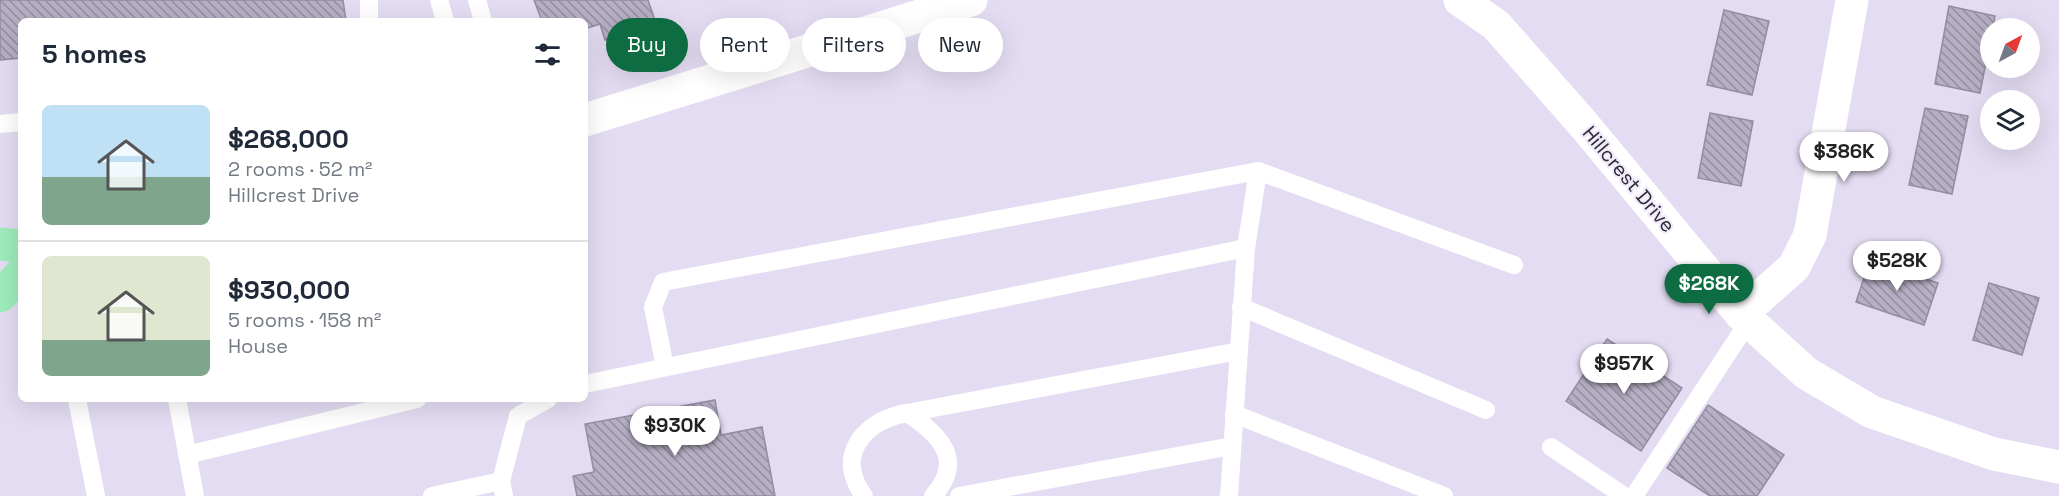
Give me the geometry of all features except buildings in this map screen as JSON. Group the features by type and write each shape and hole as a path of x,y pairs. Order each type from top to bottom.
{"highway":[{"path":"0,244 18,246"},
{"path":"0,296 18,277"}],"street":[{"path":"588,119 971,0"},
{"name":"Hillcrest Drive","path":"1460,0 1496,25 1584,125 1745,317 1806,373 1872,412 1994,454 2059,467"},
{"path":"1745,317 1794,267 1810,235 1852,0"},
{"path":"0,280 18,275"}],"lane":[{"path":"369,0 369,18"},
{"path":"439,0 444,18"},
{"path":"477,0 482,18"},
{"path":"0,124 18,122"},
{"path":"1229,496 1246,248 1258,171"},
{"path":"665,367 653,307 663,282 1258,171 1514,265"},
{"path":"588,383 1246,248"},
{"path":"1241,307 1486,411"},
{"path":"1634,496 1745,317"},
{"path":"864,496 855,484 850,467 852,455 863,436 877,422 908,413 1239,351"},
{"path":"78,402 96,496"},
{"path":"178,402 195,496"},
{"path":"187,455 405,402"},
{"path":"432,496 502,488 518,416 543,402"},
{"path":"908,413 940,440 950,463 945,483 933,496"},
{"path":"1234,414 1444,496"},
{"path":"959,496 1232,446"},
{"path":"1551,447 1624,496"}]}
